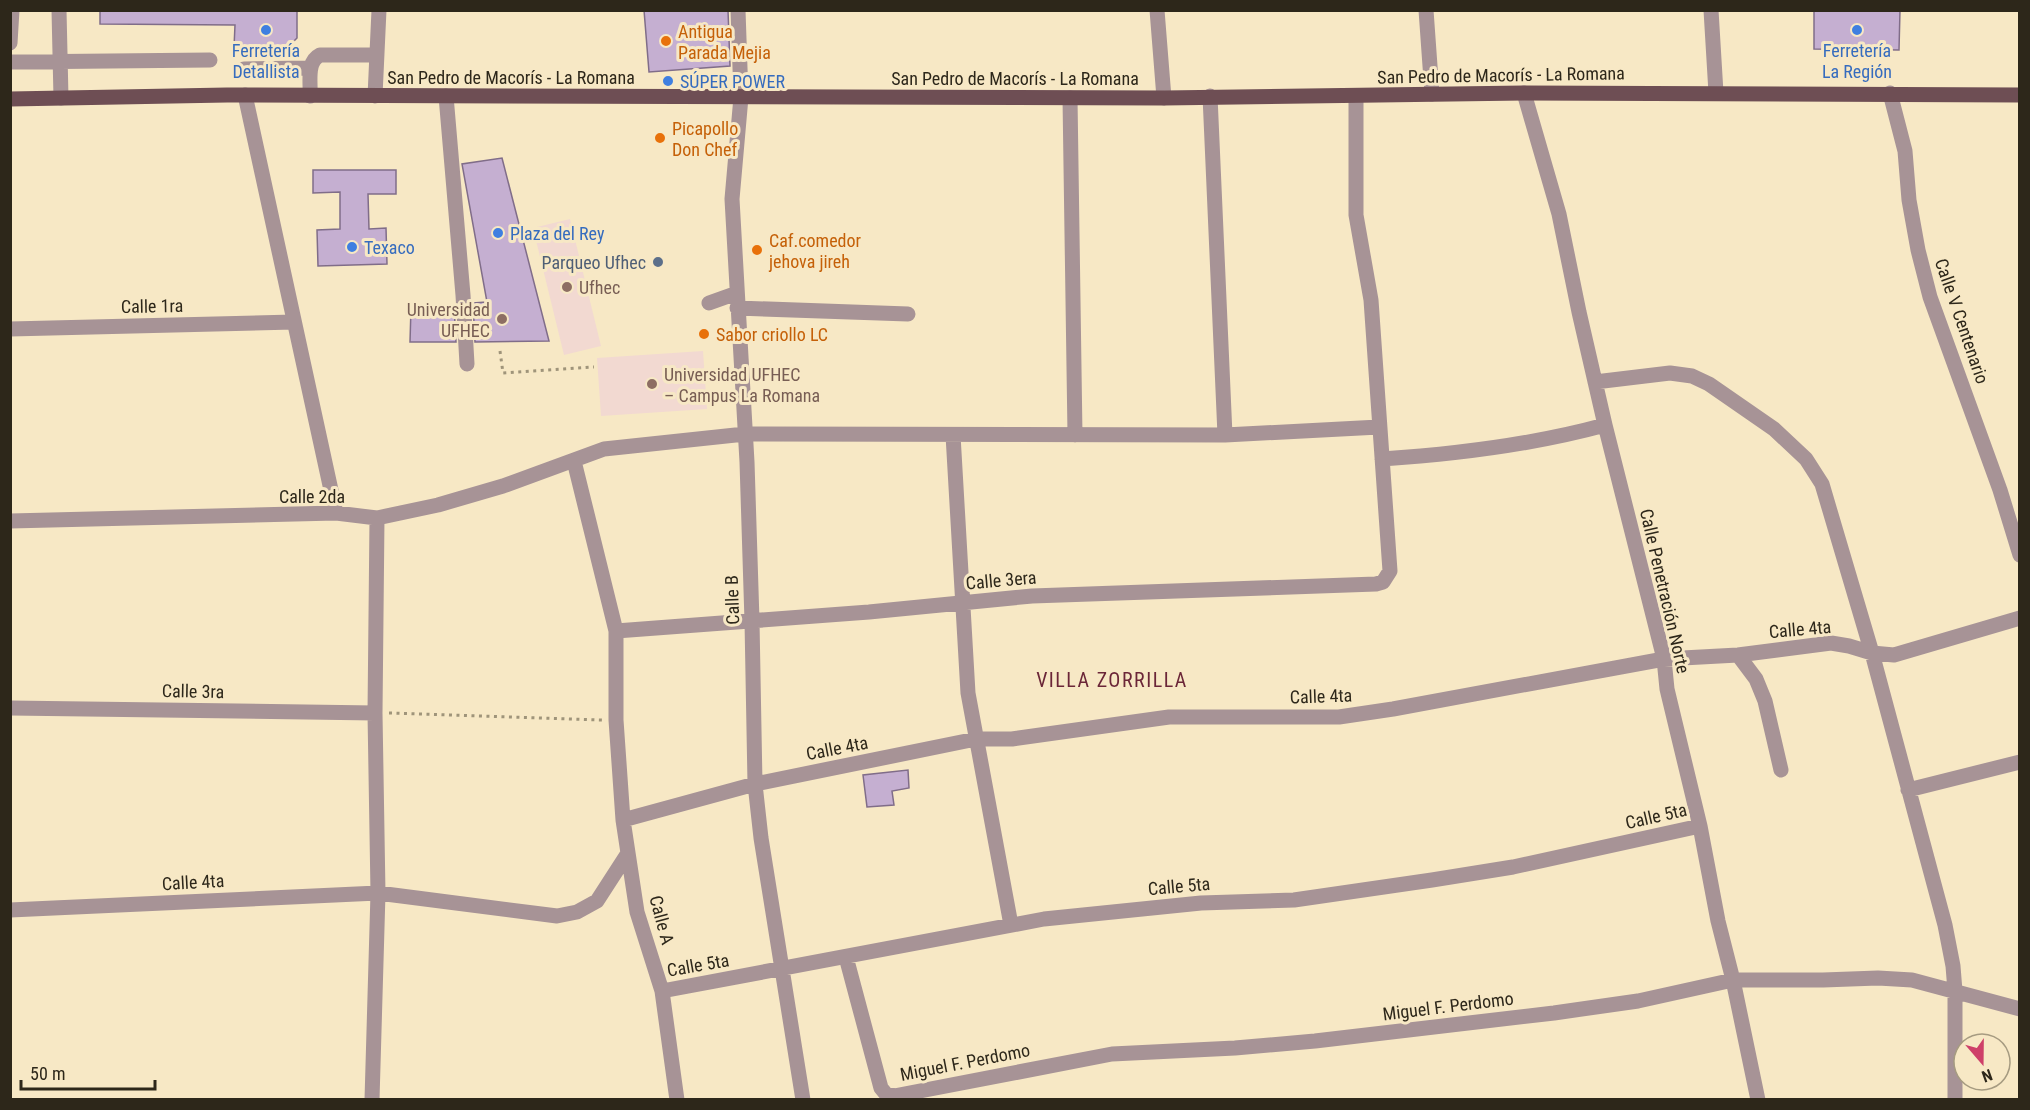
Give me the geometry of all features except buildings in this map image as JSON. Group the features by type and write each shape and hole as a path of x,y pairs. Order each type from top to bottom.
{"main road":[{"name":"San Pedro de Macorís - La Romana","path":"10,99 245,95 1070,98 1524,93 2019,95"}],"street":[{"path":"10,43 12,10"},
{"path":"59,10 61,98"},
{"path":"375,96 379,10"},
{"name":"Calle B","path":"738,10 741,97 732,199 753,621 755,784 761,838 803,1100"},
{"path":"1157,10 1164,98"},
{"path":"1426,10 1432,94"},
{"path":"1711,10 1716,93"},
{"path":"310,96 313,58 320,55 377,55"},
{"path":"10,62 210,60"},
{"path":"244,69 311,68"},
{"name":"Calle Penetración Norte","path":"1524,93 1559,214 1605,425 1664,659 1667,689 1700,826 1718,921 1758,1100"},
{"name":"Calle V Centenario","path":"1890,93 1905,151 1909,200 1930,297 1996,479 2013,512 2019,555"},
{"path":"245,95 336,513"},
{"path":"446,96 467,364"},
{"path":"1210,96 1225,435"},
{"path":"1356,96 1356,215 1371,300 1382,459 1484,450 1561,437 1605,425"},
{"path":"1070,98 1075,435"},
{"path":"709,303 737,300 908,314"},
{"name":"Calle 1ra","path":"10,329 294,322"},
{"path":"1595,382 1670,373 1692,376 1709,384 1774,429 1806,459 1822,484 1872,653 1945,925 1955,991 1951,1099"},
{"name":"Calle 2da","path":"10,521 336,513 377,518 438,505 503,486 604,449 745,434 1225,435 1380,427"},
{"path":"953,435 969,693 1011,925"},
{"name":"Calle 3era","path":"616,631 1032,596 1376,584 1383,582 1390,571 1382,459"},
{"name":"Calle A","path":"574,461 616,631 615,720 623,820 637,912 662,991 677,1100"},
{"path":"372,1100 378,893 375,712 377,518"},
{"name":"Calle 4ta","path":"623,820 755,784 976,739 1012,739 1169,717 1339,717 1664,659 1738,655 1831,643 1849,645 1872,653 1894,655 2019,618"},
{"path":"1738,655 1756,679 1765,701 1781,770"},
{"name":"Calle 3ra","path":"10,708 375,712"},
{"path":"1908,790 2019,762"},
{"name":"Calle 5ta","path":"662,991 1044,919 1201,903 1294,900 1360,892 1513,867 1700,826"},
{"name":"Calle 4ta","path":"10,910 378,893 557,916 577,912 597,901 628,853"},
{"name":"Miguel F. Perdomo","path":"846,957 881,1088 886,1094 894,1096 1112,1054 1235,1048 1554,1013 1638,1000 1733,980 1878,978 1912,980 2019,1009"}],"path":[{"path":"500,351 503,373 594,367"},
{"path":"375,712 615,720"}],"shaded area":[{"name":"Ufhec","path":"570,219 601,346 564,355 533,228"},
{"name":"Universidad UFHEC – Campus La Romana","path":"703,351 707,409 601,416 597,358"}],"place":[{"name":"Ferretería Detallista","path":"266,30"},
{"name":"Ferretería La Región","path":"1857,30"},
{"name":"Antigua Parada Mejia","path":"666,41"},
{"name":"SÚPER POWER","path":"668,81"},
{"name":"Picapollo Don Chef","path":"660,138"},
{"name":"Plaza del Rey","path":"498,233"},
{"name":"Texaco","path":"352,247"},
{"name":"Caf.comedor jehova jireh","path":"757,250"},
{"name":"Parqueo Ufhec","path":"658,262"},
{"name":"Ufhec","path":"567,287"},
{"name":"Universidad UFHEC","path":"502,319"},
{"name":"Sabor criollo LC","path":"704,334"},
{"name":"Universidad UFHEC – Campus La Romana","path":"652,384"}],"district":[{"name":"VILLA ZORRILLA","path":"1112,680"}]}
